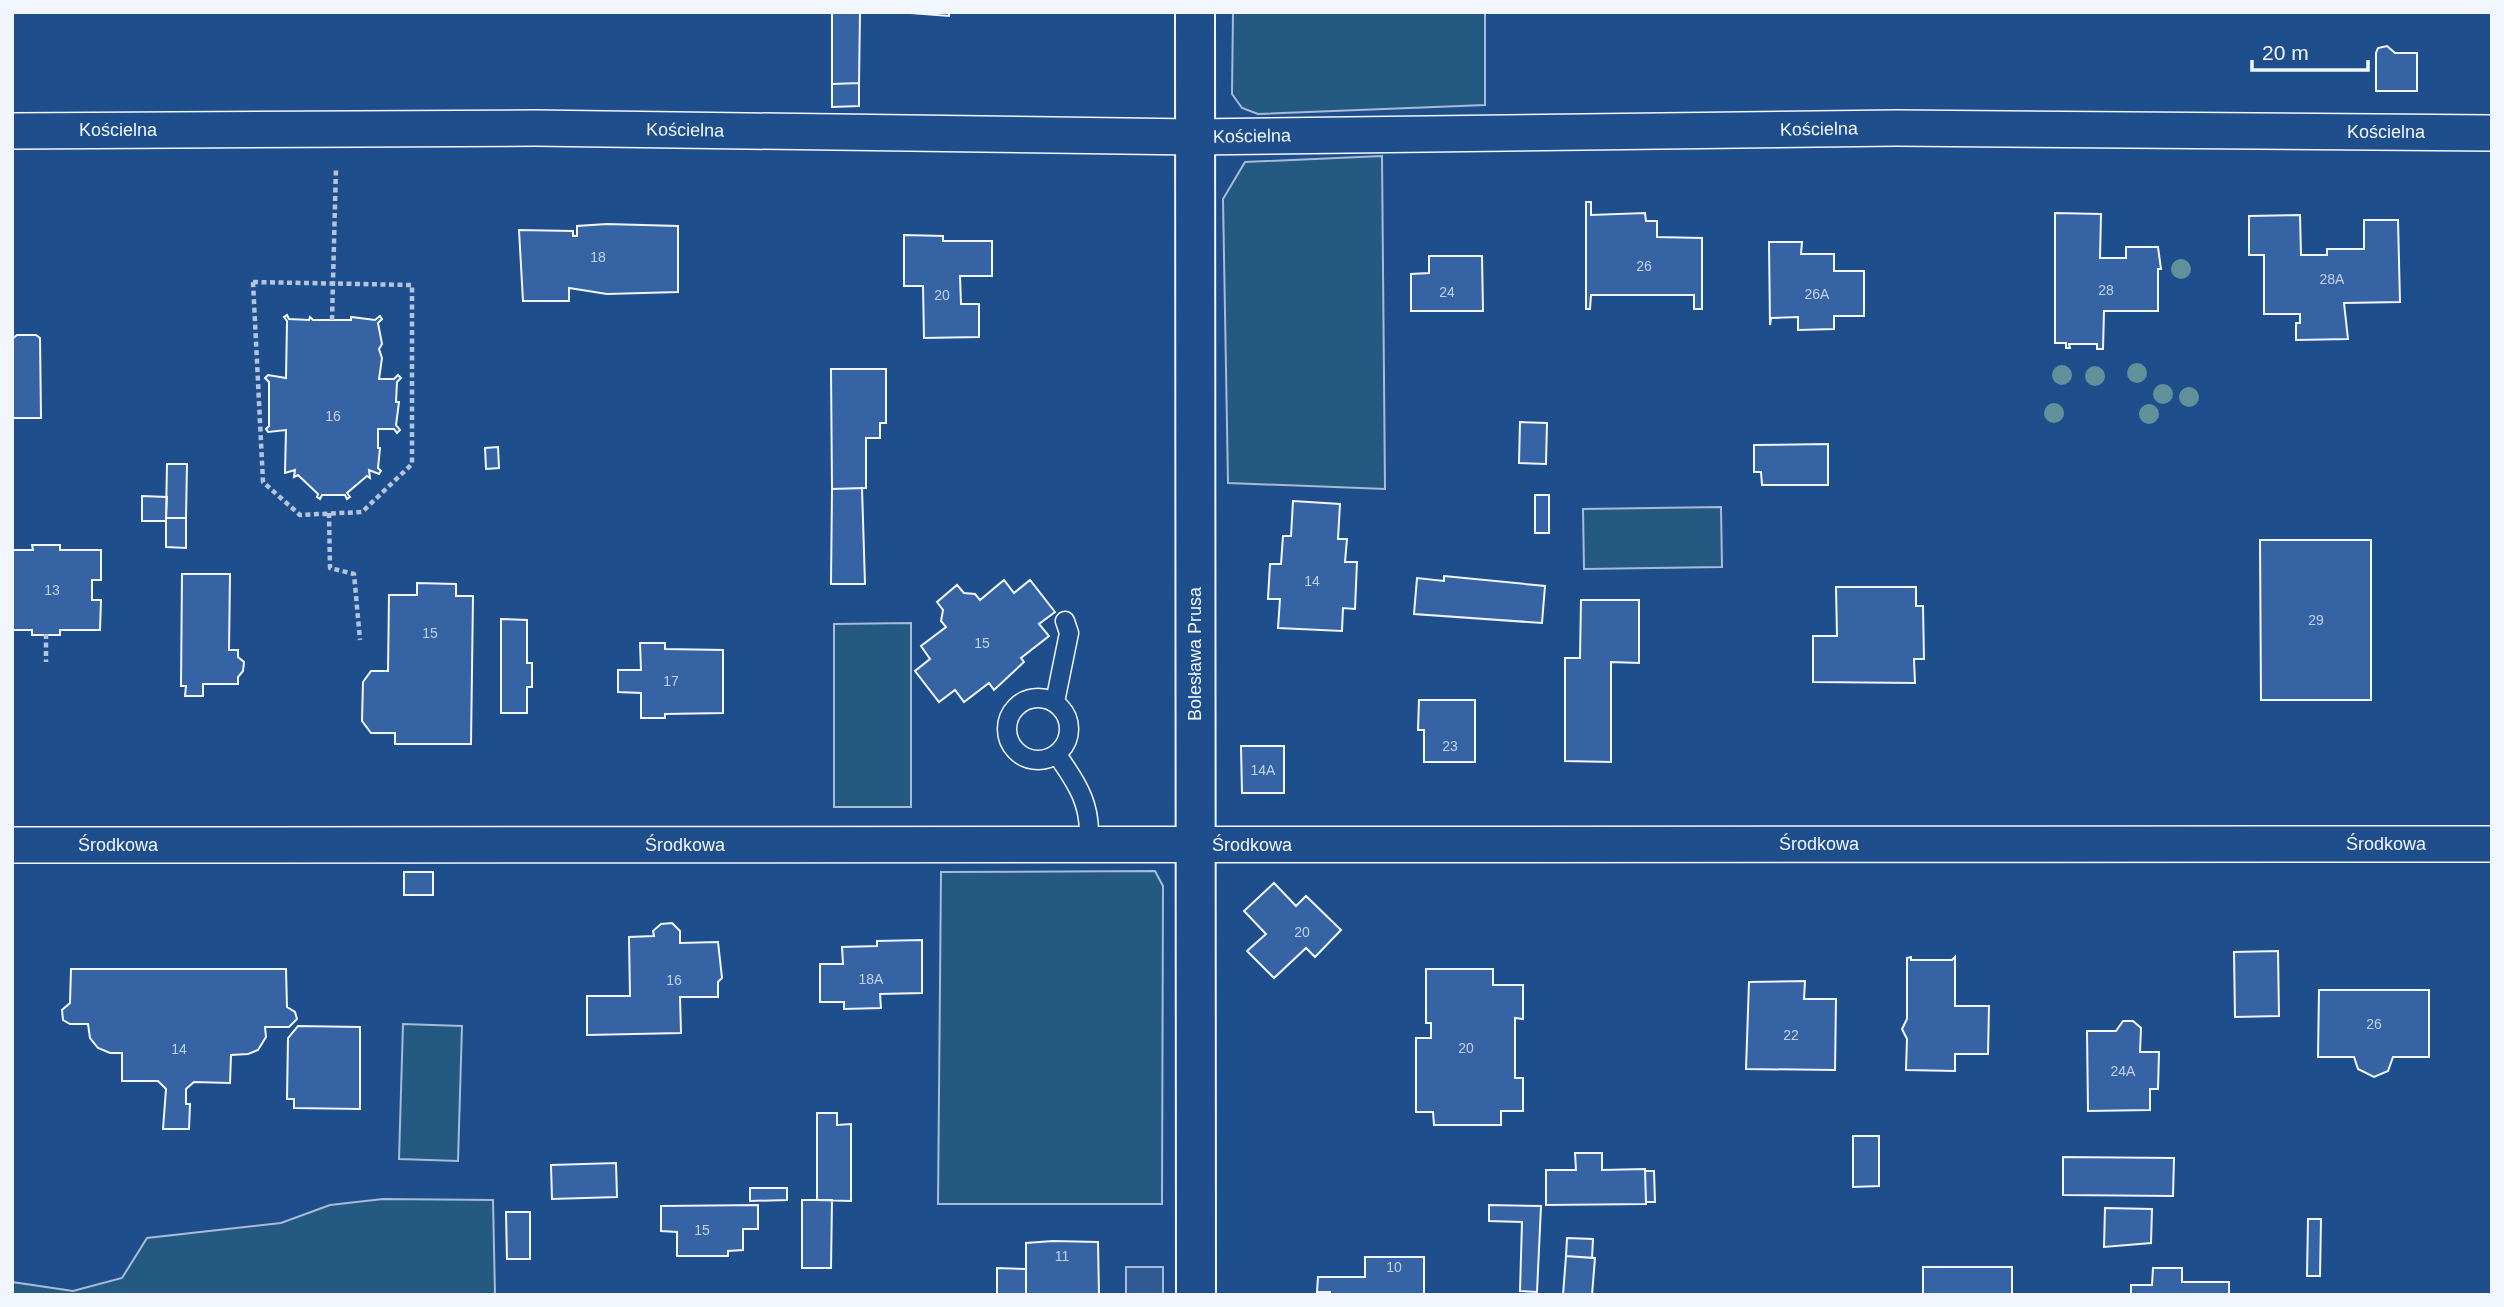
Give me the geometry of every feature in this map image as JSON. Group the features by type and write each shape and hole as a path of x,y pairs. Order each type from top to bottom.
{"street":[{"name":"Bolesława Prusa","path":"1195,12 1196,1295"},
{"name":"Kościelna","path":"12,131 534,128 1194,137 1896,128 2492,133"},
{"name":"Środkowa","path":"12,845 2492,844"}],"lane":[{"path":"1055,702 1069,633 1065,621"},
{"path":"1035,697 1055,702 1063,709 1070,728 1064,747 1057,755 1037,761 1027,759 1018,754 1007,736 1010,715 1025,700 1035,697"},
{"path":"1057,755 1082,790 1090,827 1088,845"}],"path":[{"path":"332,320 336,157"},
{"path":"253,282 332,284 412,285 412,464 362,512 300,515 262,482 253,282"},
{"path":"329,513 330,568 354,575 360,640"},
{"path":"46,634 46,662"}],"shaded area":[{"path":"1233,12 1485,12 1485,105 1258,114 1242,108 1232,94"},
{"path":"1382,156 1385,489 1228,483 1223,199 1245,162"},
{"path":"1721,507 1722,567 1584,569 1583,509"},
{"path":"911,623 911,807 834,807 834,624"},
{"path":"1155,871 1163,886 1162,1204 938,1204 941,872"},
{"path":"403,1024 462,1026 458,1161 399,1159"},
{"path":"383,1199 493,1200 495,1295 12,1295 12,1282 73,1291 122,1278 147,1238 281,1223 330,1205"},
{"path":"1126,1267 1163,1267 1163,1295 1126,1295"}],"building":[{"path":"832,12 860,12 859,83 832,84"},
{"path":"897,12 949,12 949,16"},
{"path":"2387,46 2395,53 2417,53 2417,91 2376,91 2376,53 2378,48"},
{"path":"859,83 859,106 832,107 832,84"},
{"path":"1586,202 1591,202 1591,215 1645,213 1646,221 1657,221 1657,237 1702,238 1702,309 1694,309 1694,295 1591,295 1590,309 1586,309"},
{"path":"2055,213 2101,214 2100,258 2126,258 2126,247 2158,247 2161,269 2158,269 2158,311 2104,311 2103,349 2097,349 2097,344 2069,344 2070,348 2066,348 2066,343 2055,343"},
{"path":"2300,215 2301,255 2327,255 2327,249 2364,249 2364,220 2398,220 2400,302 2344,303 2348,339 2296,340 2296,323 2300,323 2300,314 2264,314 2264,255 2249,255 2249,216"},
{"path":"577,226 678,226 678,292 607,294 569,288 569,301 523,301 519,230 573,231 573,236 577,236"},
{"path":"904,235 943,236 943,241 992,241 992,276 960,276 961,304 979,304 979,337 924,338 923,286 904,286"},
{"path":"1769,242 1802,242 1801,254 1834,254 1834,271 1864,271 1864,316 1834,316 1834,329 1798,330 1798,317 1771,318 1770,325"},
{"path":"1429,256 1482,256 1483,311 1411,311 1411,274 1429,273"},
{"path":"287,315 289,319 309,320 310,317 313,320 351,320 351,317 375,320 380,316 382,319 378,323 382,344 379,349 382,358 379,379 394,379 398,375 401,378 397,382 396,402 399,402 396,425 400,430 397,433 394,429 378,429 378,468 381,471 379,474 369,470 370,478 367,476 347,493 350,497 347,499 345,495 322,495 320,499 298,475 294,477 295,470 285,473 286,430 268,432 266,429 269,426 269,382 265,378 268,375 286,378 287,321 284,317"},
{"path":"17,335 36,335 40,338 41,418 12,418 12,339"},
{"path":"831,369 886,369 886,423 880,423 880,438 866,438 866,488 832,489"},
{"path":"1520,422 1547,423 1546,464 1519,463"},
{"path":"1828,444 1828,485 1762,485 1761,472 1754,472 1754,445"},
{"path":"498,447 499,468 486,469 485,448"},
{"path":"167,464 187,464 186,518 166,518"},
{"path":"862,488 865,584 831,584 832,489"},
{"path":"1535,495 1549,495 1549,533 1535,533"},
{"path":"142,496 167,497 166,521 142,521"},
{"path":"1293,501 1340,504 1338,539 1347,539 1345,562 1357,562 1355,609 1343,608 1342,631 1278,628 1280,599 1268,599 1270,564 1281,564 1283,536 1291,536"},
{"path":"166,518 186,518 186,548 166,547"},
{"path":"2260,540 2371,540 2371,700 2261,700"},
{"path":"32,545 60,545 60,550 101,550 101,580 92,580 92,600 101,600 100,630 60,630 60,635 32,635 32,630 12,630 12,550 33,550"},
{"path":"182,574 230,574 229,650 238,650 238,657 244,662 243,671 238,677 238,684 203,684 203,696 185,696 186,686 181,686"},
{"path":"1444,576 1545,586 1542,623 1414,614 1417,578 1444,581"},
{"path":"1004,580 1014,593 1030,580 1055,612 1039,624 1049,636 1021,658 1024,662 994,690 989,683 964,702 955,690 939,702 915,671 930,659 921,646 946,627 941,621 943,610 937,602 957,585 964,593 975,594 980,600"},
{"path":"417,583 456,584 456,596 473,596 471,744 395,744 395,733 371,733 362,721 363,682 371,671 388,671 389,595 417,595"},
{"path":"1836,587 1916,587 1916,606 1923,606 1924,659 1914,659 1915,683 1813,682 1813,636 1837,636"},
{"path":"1581,600 1639,600 1639,663 1611,662 1611,762 1565,761 1565,658 1580,658"},
{"path":"501,619 527,620 527,663 532,663 532,687 527,687 527,713 501,713"},
{"path":"640,643 665,643 665,649 723,650 723,713 665,714 665,718 641,718 641,693 618,692 618,670 641,670"},
{"path":"1419,700 1475,700 1475,762 1424,762 1424,730 1418,730"},
{"path":"1241,746 1284,746 1284,793 1242,793"},
{"path":"404,872 433,872 433,895 404,895"},
{"path":"1274,883 1296,906 1306,896 1341,930 1315,957 1306,948 1274,978 1247,951 1266,934 1244,911"},
{"path":"672,923 680,931 680,943 718,942 722,978 718,982 718,997 680,997 681,1033 587,1035 587,996 630,996 629,937 654,936 653,931 661,924"},
{"path":"922,940 922,993 880,994 881,1008 844,1009 844,1002 820,1002 820,964 843,964 842,947 877,946 877,941"},
{"path":"2278,951 2279,1016 2235,1017 2234,952"},
{"path":"1911,957 1911,960 1952,960 1955,957 1955,1006 1989,1006 1988,1054 1955,1054 1955,1071 1906,1070 1907,1039 1902,1029 1907,1019 1907,958"},
{"path":"71,969 286,969 287,1007 295,1012 297,1019 289,1027 265,1027 266,1037 258,1050 248,1054 231,1055 230,1083 194,1082 186,1089 186,1104 190,1104 189,1129 163,1129 166,1089 158,1081 122,1081 122,1053 110,1053 98,1048 90,1038 88,1024 70,1024 63,1020 62,1010 70,1003"},
{"path":"1426,969 1493,969 1493,985 1523,985 1523,1019 1515,1018 1515,1078 1523,1078 1523,1111 1501,1111 1501,1125 1434,1125 1433,1112 1416,1112 1416,1038 1431,1038 1431,1023 1426,1023"},
{"path":"1805,981 1804,999 1836,999 1835,1070 1746,1069 1749,982"},
{"path":"2319,990 2429,990 2429,1057 2393,1057 2388,1071 2374,1077 2358,1069 2354,1057 2318,1057"},
{"path":"2123,1021 2133,1021 2141,1028 2140,1052 2159,1052 2158,1089 2150,1089 2150,1110 2088,1111 2087,1031 2116,1031"},
{"path":"298,1026 360,1027 360,1109 294,1108 294,1099 287,1099 288,1038"},
{"path":"817,1113 837,1113 837,1125 851,1124 851,1201 817,1200"},
{"path":"1853,1136 1879,1136 1879,1186 1853,1187"},
{"path":"1575,1153 1602,1153 1602,1170 1645,1169 1646,1204 1546,1205 1546,1170 1576,1170"},
{"path":"2063,1157 2174,1158 2173,1196 2063,1195"},
{"path":"616,1163 617,1197 552,1199 551,1165"},
{"path":"1645,1171 1654,1171 1655,1202 1646,1202"},
{"path":"750,1188 787,1188 787,1200 750,1201"},
{"path":"802,1200 832,1200 831,1268 802,1268"},
{"path":"758,1205 758,1229 743,1229 743,1250 728,1251 728,1256 677,1256 677,1232 661,1231 661,1206"},
{"path":"1489,1205 1541,1206 1537,1292 1520,1291 1522,1222 1489,1221"},
{"path":"2105,1208 2152,1209 2151,1243 2104,1247"},
{"path":"506,1212 530,1212 530,1259 507,1259"},
{"path":"2308,1219 2321,1219 2320,1276 2307,1276"},
{"path":"1567,1238 1593,1239 1592,1258 1566,1256"},
{"path":"1098,1242 1099,1295 1026,1295 1026,1243"},
{"path":"1566,1256 1595,1258 1592,1295 1563,1295"},
{"path":"1365,1257 1424,1257 1424,1295 1330,1295 1330,1292 1317,1292 1318,1277 1365,1277"},
{"path":"1923,1267 2012,1267 2012,1295 1923,1295"},
{"path":"997,1268 1026,1269 1026,1295 997,1295"},
{"path":"2153,1268 2182,1268 2182,1282 2229,1282 2229,1295 2131,1295 2131,1285 2152,1285"}]}
